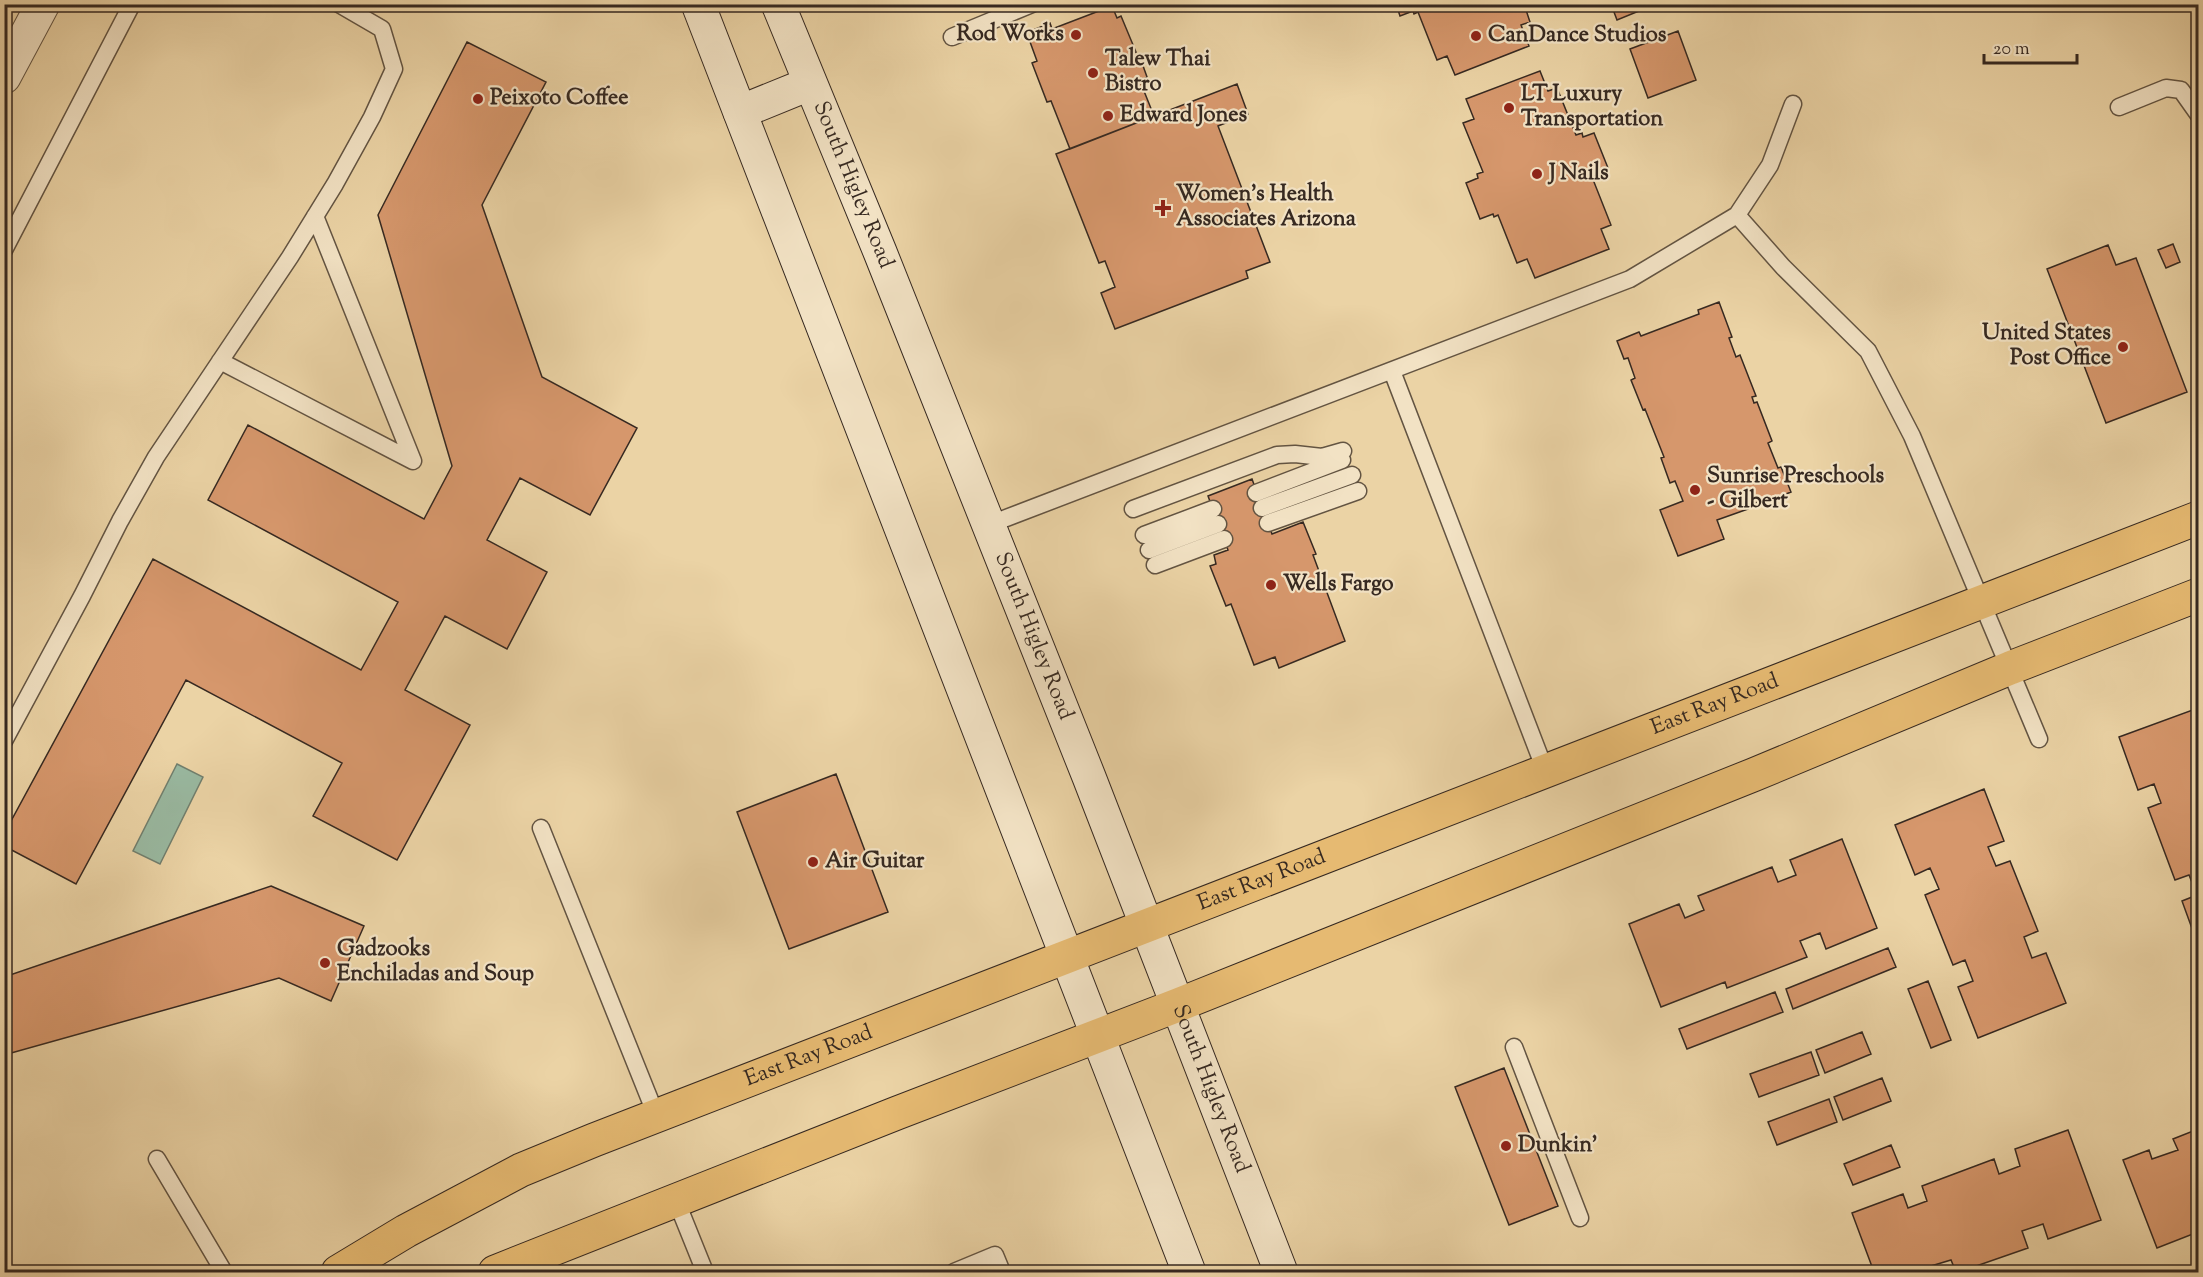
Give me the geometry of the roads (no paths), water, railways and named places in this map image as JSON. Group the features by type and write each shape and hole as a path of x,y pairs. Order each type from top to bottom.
{"main road":[{"path":"4,78 13,43 43,4"},
{"path":"698,4 1189,1272"},
{"name":"South Higley Road","path":"778,4 880,252 1147,925 1281,1272"},
{"path":"740,112 809,84"},
{"name":"East Ray Road","path":"338,1272 406,1232 521,1170 656,1115 2199,518"},
{"path":"495,1272 1178,1005 1752,775 2010,668 2199,595"}],"lane":[{"path":"4,250 132,4"},
{"path":"4,741 156,457 347,164 394,69 382,29 339,4"},
{"path":"951,37 1032,4"},
{"path":"2119,107 2166,88 2181,90 2199,114"},
{"path":"988,525 1630,279 1737,215 1770,165 1793,104"},
{"path":"1737,215 1783,267 1868,351 1912,436 2039,739"},
{"path":"220,361 413,461 315,216"},
{"path":"1392,371 1545,770"},
{"path":"1133,509 1276,455 1295,454 1322,457 1344,455 1262,508 1355,483"},
{"path":"1150,550 1218,524 1150,550"},
{"path":"541,828 656,1115"},
{"path":"1514,1047 1580,1218"},
{"path":"157,1159 224,1272"},
{"path":"676,1200 705,1272"},
{"path":"954,1272 995,1255 1002,1272"}],"place":[{"name":"Rod Works","path":"1076,35"},
{"name":"CanDance Studios","path":"1476,36"},
{"name":"Talew Thai Bistro","path":"1093,73"},
{"name":"Peixoto Coffee","path":"478,99"},
{"name":"LT Luxury Transportation","path":"1509,108"},
{"name":"Edward Jones","path":"1108,116"},
{"name":"J Nails","path":"1537,174"},
{"name":"Women's Health Associates Arizona","path":"1163,208"},
{"name":"United States Post Office","path":"2123,347"},
{"name":"Sunrise Preschools - Gilbert","path":"1695,490"},
{"name":"Wells Fargo","path":"1271,585"},
{"name":"Air Guitar","path":"813,862"},
{"name":"Gadzooks Enchiladas and Soup","path":"325,963"},
{"name":"Dunkin'","path":"1506,1146"}]}
